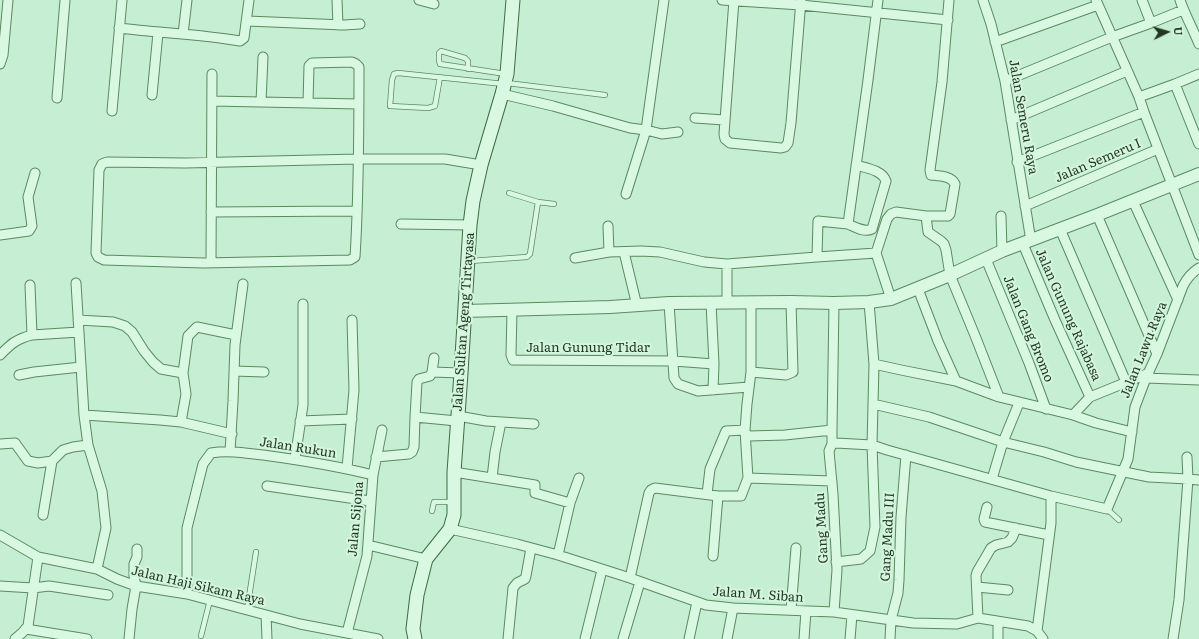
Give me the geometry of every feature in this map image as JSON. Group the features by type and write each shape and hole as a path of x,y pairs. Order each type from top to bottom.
{"main road":[{"name":"Jalan Sultan Ageng Tirtayasa","path":"414,639 413,630 417,594 426,559 450,530 454,515 454,472 457,418 462,373 470,225 473,201 481,165 505,84 513,0"}],"street":[{"path":"0,64 3,55 8,0"},
{"path":"57,98 65,0"},
{"path":"112,111 122,0"},
{"path":"183,34 187,0"},
{"path":"119,28 240,40 244,38 250,0"},
{"path":"337,0 338,25"},
{"path":"419,0 434,4"},
{"path":"626,194 646,130 664,0"},
{"path":"722,0 801,2 877,13 948,20"},
{"path":"848,224 878,0"},
{"path":"891,298 876,253 887,219 891,214 896,212 926,216 948,216 950,214 955,184 953,180 949,178 931,175 930,170 942,82 949,0"},
{"path":"1142,0 1151,24"},
{"path":"1180,0 1183,10 1195,25 1199,44"},
{"path":"734,1 724,134 730,143 781,148 785,147 788,143 791,123 801,2"},
{"name":"Jalan Semeru Raya","path":"986,1 1005,81 1025,206 1027,242"},
{"path":"995,42 1097,2 1126,71 1139,97 1199,255"},
{"path":"1005,81 1112,37 1151,24 1183,10"},
{"path":"247,21 338,25 360,24"},
{"path":"152,95 158,32"},
{"path":"261,102 263,57"},
{"path":"308,103 309,66 312,63 352,62 359,67 359,104 358,159 357,211 355,257 350,260 211,262 104,260 98,257 96,253 99,170 102,164 107,162 212,163 358,159 445,159 481,165"},
{"path":"1011,120 1126,71"},
{"path":"211,262 212,74"},
{"path":"1139,97 1199,74"},
{"path":"505,84 553,106 630,128 662,134 678,132"},
{"path":"1175,84 1199,144"},
{"path":"212,101 359,104"},
{"path":"1017,162 1144,112"},
{"path":"695,118 724,120"},
{"name":"Jalan Semeru I","path":"1025,206 1158,149"},
{"path":"816,257 818,222 848,224 868,231 872,229 886,181 881,173 856,165"},
{"path":"0,235 29,231 31,229 32,226 28,196 35,173"},
{"path":"465,311 727,302 791,302 834,305 869,302 891,298 918,289 1002,252 1172,186 1199,174"},
{"path":"1133,201 1178,300"},
{"path":"211,212 357,211"},
{"path":"1097,215 1157,354"},
{"path":"926,216 929,234 941,240 944,244 950,275 999,397"},
{"path":"1001,216 1002,252"},
{"path":"401,224 470,225"},
{"path":"608,226 609,252"},
{"path":"1060,229 1126,382"},
{"name":"Jalan Gunung Rajabasa","path":"1027,242 1054,320 1090,397"},
{"path":"575,258 609,252 641,251 660,252 704,262 726,264 876,253"},
{"path":"624,252 637,306"},
{"name":"Jalan Gang Bromo","path":"986,259 1046,409"},
{"path":"726,264 727,302"},
{"name":"Jalan Lawu Raya","path":"1107,509 1124,471 1128,458 1135,407 1147,375 1157,354 1187,278 1199,268"},
{"path":"76,282 84,415 88,445 102,492 106,528 97,569"},
{"path":"230,452 236,334 243,284"},
{"path":"30,285 32,335"},
{"path":"918,289 938,341 956,381"},
{"path":"630,578 649,493 651,490 655,488 718,496 741,496 748,478 746,432 751,372 751,302"},
{"path":"751,372 786,375 792,372 791,302"},
{"path":"836,562 862,559 870,551 875,527 872,445 874,364 869,302"},
{"path":"711,303 714,364 713,390"},
{"path":"295,460 303,389 302,304"},
{"path":"669,304 674,378 678,384 698,391 749,387"},
{"name":"Gang Madu","path":"834,305 832,444 829,451 836,562 834,612"},
{"name":"Jalan Gunung Tidar","path":"512,310 511,355 513,360 674,361 714,364"},
{"path":"78,320 112,322 124,326 132,332 153,362 162,369 183,373"},
{"path":"347,468 354,390 352,320"},
{"path":"181,422 186,394 183,373 188,336 197,327 236,334"},
{"path":"0,355 19,339 32,335 79,332"},
{"path":"376,458 409,454 412,452 414,447 417,382 422,377 430,376 434,358"},
{"path":"874,364 956,381 1019,403 1073,415 1096,423 1132,432"},
{"path":"19,375 81,367"},
{"path":"234,371 264,372"},
{"path":"432,372 462,373"},
{"path":"1073,415 1090,397 1147,375 1199,380"},
{"path":"992,479 1003,442 1019,403"},
{"path":"873,404 929,417 1003,442 1076,462 1149,477 1199,480"},
{"path":"84,415 181,422 232,434"},
{"path":"415,417 457,418 534,424"},
{"path":"300,421 352,419"},
{"path":"492,478 501,422"},
{"name":"Jalan Sijona","path":"347,633 367,556 373,475 382,430"},
{"path":"707,494 710,469 726,431 746,432 749,436 785,435 832,430"},
{"path":"0,444 15,443 28,461 38,463 52,461"},
{"path":"832,444 872,445 1051,496 1107,509"},
{"path":"43,515 52,461 63,450 88,445"},
{"name":"Jalan Rukun","path":"187,594 187,528 203,464 211,453 219,451 295,460 347,468 373,475"},
{"name":"Gang Madu III","path":"890,639 891,620 898,593 901,517 906,455"},
{"path":"1173,639 1179,600 1188,479 1187,457"},
{"path":"454,472 535,485 535,493 570,503"},
{"path":"558,555 570,503 579,478"},
{"path":"748,478 832,481"},
{"path":"267,486 370,501"},
{"path":"713,556 718,496"},
{"path":"1043,639 1037,631 1049,535 1051,496"},
{"path":"987,507 984,519 985,522 1049,535"},
{"path":"978,618 977,572 986,559 989,551 996,545 1008,542 1012,538 1016,528"},
{"name":"Jalan M. Siban","path":"450,530 558,555 630,578 706,605 733,608 834,612 913,623 957,624 978,618 1028,626 1037,631"},
{"name":"Jalan Haji Sikam Raya","path":"0,535 38,557 97,569 136,586 187,594 300,624 375,639"},
{"path":"368,545 426,559"},
{"path":"508,639 513,588 517,583 525,580 531,548"},
{"path":"791,610 796,548"},
{"path":"129,639 136,586 134,564 137,557 137,549"},
{"path":"15,639 26,630 28,626 38,557"},
{"path":"585,639 602,570"},
{"path":"623,639 640,582"},
{"path":"0,586 34,588 49,586 108,594"},
{"path":"977,587 1008,590"},
{"path":"689,639 697,602"},
{"path":"727,639 733,608"},
{"path":"804,639 806,611"},
{"path":"266,615 267,639"},
{"path":"850,639 852,615"},
{"path":"998,622 998,639"},
{"path":"26,630 87,639"}],"lane":[{"path":"468,69 468,62 465,58 441,51 439,53 440,64 468,69 505,84"},
{"path":"440,77 434,106 428,108 390,106 392,80 394,74 398,73 440,77 604,95"},
{"path":"509,193 538,202 554,204"},
{"path":"468,261 527,257 530,254 538,202"},
{"path":"432,511 434,502 455,502"},
{"path":"1107,509 1119,520"},
{"path":"247,610 256,552"},
{"path":"201,636 210,600"}]}
